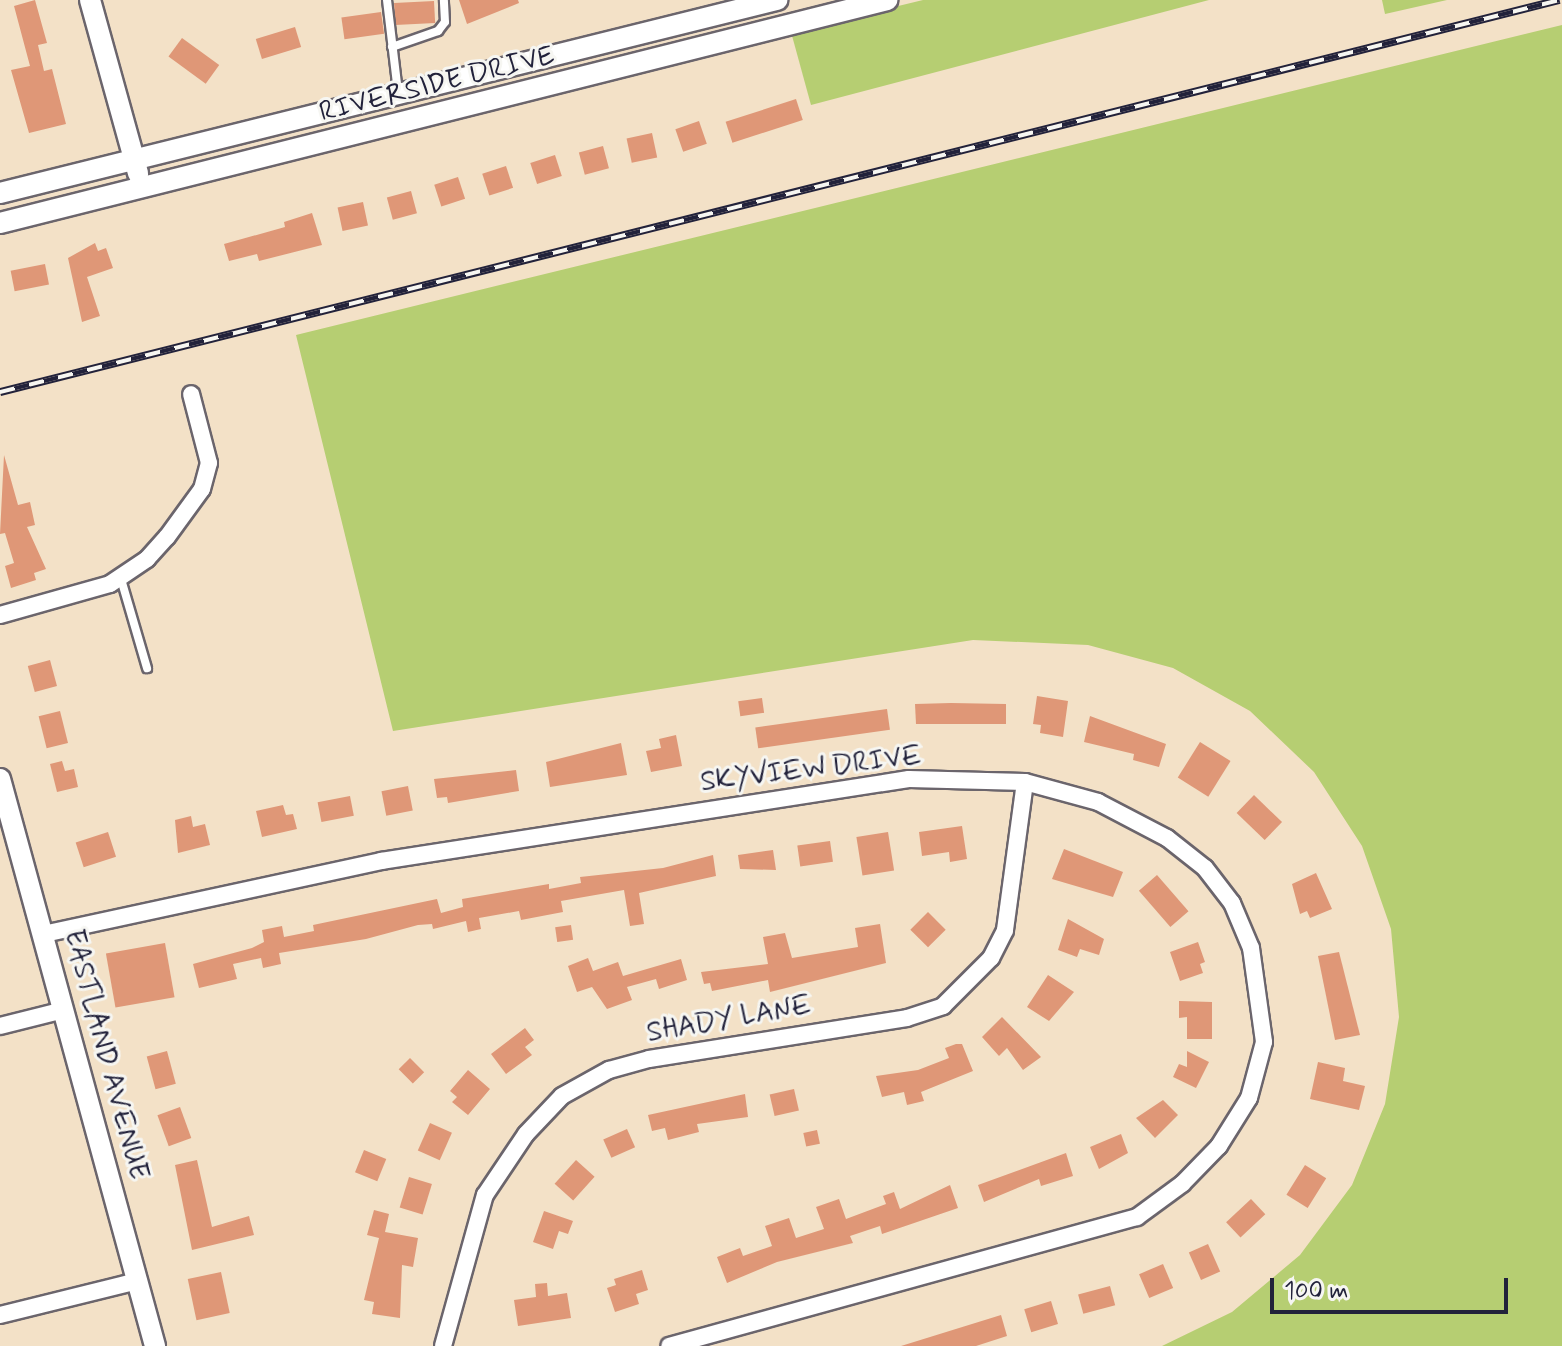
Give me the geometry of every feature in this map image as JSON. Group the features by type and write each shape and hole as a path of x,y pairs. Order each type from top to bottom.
{"street":[{"path":"90,0 142,188"},
{"name":"RIVERSIDE DRIVE","path":"0,223 887,0"},
{"path":"773,1 776,28"},
{"name":"RIVERSIDE DRIVE","path":"0,193 400,97 773,1"},
{"path":"0,615 121,579 147,559 202,489 209,463 191,394"},
{"name":"SKYVIEW DRIVE","path":"44,934 381,861 909,779 1025,782 1098,802 1167,838 1205,868 1232,903 1251,948 1264,1042 1249,1098 1226,1134 1182,1184 1137,1217 669,1346"},
{"name":"EASTLAND AVENUE","path":"0,782 155,1346"},
{"name":"SHADY LANE","path":"443,1346 485,1195 526,1134 562,1096 609,1070 649,1059 907,1018 943,1006 991,958 1005,930 1025,782"},
{"path":"0,1026 64,1010"},
{"path":"0,1315 137,1281"}],"lane":[{"path":"387,0 392,76 400,97"},
{"path":"392,47 438,31 445,22 444,0"},
{"path":"121,579 147,668"}],"green space":[{"path":"923,0 1209,0 811,105 791,32"},
{"path":"1382,0 1447,0 1385,14"},
{"path":"1562,25 1562,1346 1162,1346 1232,1312 1300,1255 1352,1185 1385,1104 1399,1017 1391,929 1362,846 1314,772 1250,711 1173,668 1088,645 973,640 393,731 296,335"}],"building":[{"path":"35,0 47,43 38,45 44,71 52,69 66,124 29,133 11,70 30,66 14,6"},
{"path":"459,0 518,0 519,3 467,24"},
{"path":"434,1 435,23 395,25 394,3"},
{"path":"381,12 384,34 344,39 341,18"},
{"path":"295,27 301,47 262,59 256,39"},
{"path":"182,38 219,65 206,84 168,57"},
{"path":"796,99 803,120 732,143 726,122"},
{"path":"699,121 707,144 683,152 675,129"},
{"path":"652,133 657,157 632,163 627,138"},
{"path":"603,146 609,168 585,175 579,152"},
{"path":"555,155 562,176 537,184 530,163"},
{"path":"506,166 513,188 489,196 482,174"},
{"path":"458,177 465,199 441,207 434,185"},
{"path":"411,191 417,213 393,220 387,197"},
{"path":"363,202 368,225 343,231 338,207"},
{"path":"312,213 322,245 259,261 257,254 229,261 224,244 285,227 284,222"},
{"path":"95,243 98,251 106,248 113,268 87,277 100,316 82,322 68,258"},
{"path":"45,264 49,285 15,291 11,271"},
{"path":"4,455 18,505 30,502 35,525 27,527 46,569 34,573 36,580 11,588 5,566 14,563 5,533 0,534"},
{"path":"50,660 57,686 35,692 28,666"},
{"path":"1037,696 1068,701 1063,737 1040,733 1041,725 1033,724"},
{"path":"762,698 764,713 740,716 738,701"},
{"path":"915,704 1006,704 1006,724 916,724"},
{"path":"887,709 890,730 758,748 755,728"},
{"path":"60,711 68,743 47,748 39,716"},
{"path":"1090,716 1166,744 1159,767 1133,760 1134,754 1084,742"},
{"path":"676,735 682,766 651,772 646,751 661,748 659,739"},
{"path":"1200,742 1231,761 1208,797 1178,778"},
{"path":"621,743 627,775 550,787 546,762"},
{"path":"62,761 65,771 74,769 78,787 57,792 50,764"},
{"path":"516,770 519,791 448,803 447,797 437,798 434,779"},
{"path":"408,786 413,811 386,816 381,791"},
{"path":"1254,795 1282,822 1265,840 1237,813"},
{"path":"350,796 354,816 321,822 318,802"},
{"path":"283,805 286,815 293,814 297,829 262,837 256,811"},
{"path":"191,816 193,827 205,824 210,845 178,853 175,820"},
{"path":"962,826 967,859 950,862 949,852 922,856 919,832"},
{"path":"108,832 116,857 84,867 76,843"},
{"path":"888,832 894,871 862,876 856,837"},
{"path":"830,841 833,862 800,866 797,846"},
{"path":"1064,849 1123,872 1113,897 1052,879"},
{"path":"773,850 776,870 740,869 738,855"},
{"path":"713,855 716,876 639,893 644,924 630,926 624,890 561,901 563,912 521,920 519,911 479,918 481,929 468,932 466,921 433,929 432,924 418,925 366,939 279,953 281,964 263,968 261,958 233,964 237,979 199,988 193,964 252,948 264,942 262,930 282,926 284,937 314,931 313,925 437,899 441,913 463,907 462,899 549,884 549,889 581,883 580,877 663,868"},
{"path":"1316,873 1332,909 1310,918 1307,911 1300,914 1292,884"},
{"path":"1157,875 1188,911 1170,927 1139,891"},
{"path":"928,912 946,930 928,947 910,930"},
{"path":"1068,919 1104,939 1099,955 1080,949 1077,957 1058,950"},
{"path":"880,924 886,963 770,992 768,980 712,991 710,983 704,984 701,972 768,964 763,937 785,933 792,958 858,947 855,928"},
{"path":"571,925 573,940 557,942 555,927"},
{"path":"1198,942 1205,962 1200,964 1203,973 1180,981 1170,952"},
{"path":"165,943 175,997 115,1008 106,953"},
{"path":"1339,952 1360,1035 1335,1040 1318,956"},
{"path":"588,958 593,971 618,962 623,976 681,959 687,980 659,989 656,979 627,987 632,1000 607,1009 592,987 577,992 568,966"},
{"path":"1048,975 1074,992 1049,1021 1027,1007"},
{"path":"1179,1001 1212,1002 1212,1039 1187,1039 1187,1017 1179,1018"},
{"path":"1002,1017 1041,1057 1023,1070 1007,1048 999,1056 982,1037"},
{"path":"525,1028 534,1040 525,1047 532,1055 506,1074 491,1054"},
{"path":"962,1044 973,1071 921,1092 924,1101 907,1105 904,1092 882,1097 876,1076 918,1070 949,1058 945,1048"},
{"path":"167,1051 176,1084 156,1089 147,1056"},
{"path":"1187,1051 1209,1062 1196,1088 1173,1077 1179,1064 1187,1067"},
{"path":"410,1058 424,1072 413,1083 399,1069"},
{"path":"1318,1062 1345,1068 1343,1081 1365,1086 1359,1110 1310,1099"},
{"path":"468,1070 490,1089 468,1115 452,1102 457,1097 450,1091"},
{"path":"794,1089 799,1110 775,1116 770,1095"},
{"path":"745,1094 748,1117 697,1124 699,1132 668,1140 665,1128 652,1131 648,1115"},
{"path":"1163,1100 1178,1115 1155,1138 1136,1118"},
{"path":"180,1107 191,1138 169,1146 157,1115"},
{"path":"430,1123 452,1133 440,1160 418,1150"},
{"path":"627,1129 635,1147 611,1158 603,1140"},
{"path":"817,1130 820,1144 806,1147 803,1133"},
{"path":"1121,1134 1128,1153 1099,1169 1090,1147"},
{"path":"364,1150 386,1159 377,1181 355,1172"},
{"path":"1066,1153 1073,1176 1041,1186 1039,1179 984,1202 978,1185"},
{"path":"197,1160 212,1227 249,1216 254,1235 192,1250 175,1165"},
{"path":"576,1160 595,1177 573,1201 555,1184"},
{"path":"1305,1165 1326,1178 1308,1208 1286,1195"},
{"path":"409,1177 432,1184 423,1215 400,1208"},
{"path":"950,1185 958,1208 882,1234 880,1226 850,1236 853,1243 777,1262 727,1283 717,1257 740,1248 743,1256 772,1246 765,1226 789,1218 796,1238 824,1229 816,1207 839,1199 846,1219 886,1204 883,1196 894,1192 900,1209"},
{"path":"1251,1199 1265,1214 1240,1238 1226,1222"},
{"path":"374,1210 389,1214 385,1232 418,1238 413,1267 402,1265 400,1318 372,1314 374,1302 364,1300 379,1238 367,1235"},
{"path":"544,1211 573,1221 568,1234 559,1231 553,1249 533,1242"},
{"path":"1208,1244 1220,1271 1201,1280 1189,1253"},
{"path":"1163,1264 1173,1288 1149,1298 1139,1274"},
{"path":"642,1270 648,1290 636,1294 639,1304 615,1312 607,1288 616,1285 614,1279"},
{"path":"221,1272 230,1313 196,1320 188,1279"},
{"path":"547,1283 548,1296 567,1293 571,1318 518,1326 514,1300 536,1297 535,1284"},
{"path":"1110,1286 1115,1305 1083,1314 1078,1295"},
{"path":"1051,1301 1058,1324 1031,1332 1024,1309"},
{"path":"1001,1315 1007,1336 976,1346 901,1346"}],"railway":[{"path":"0,392 1560,0"}]}
